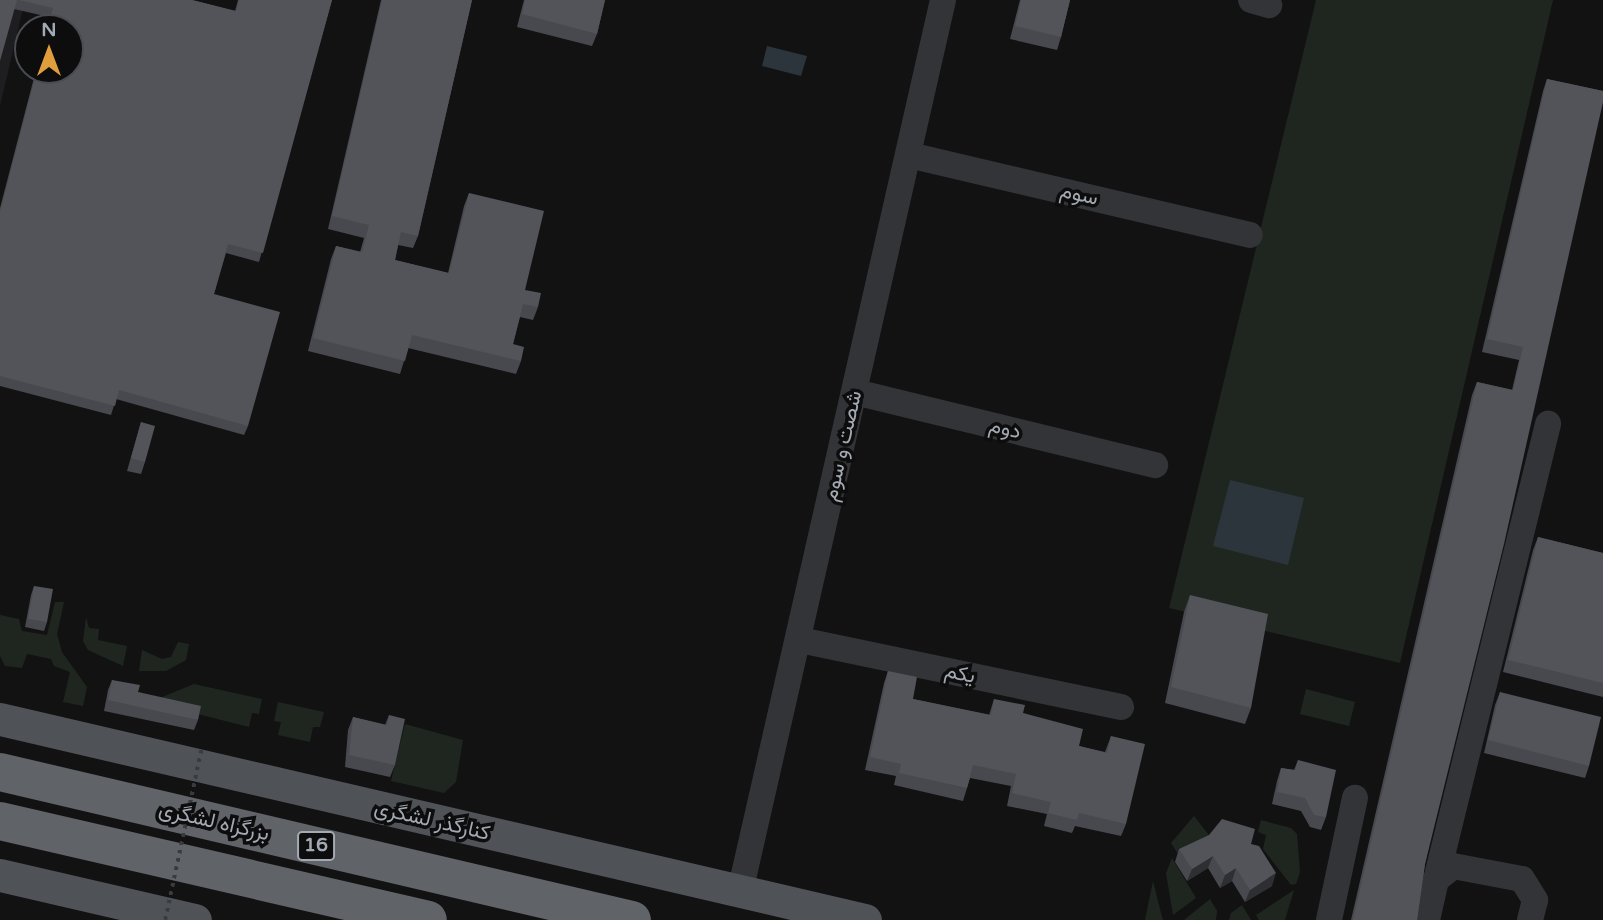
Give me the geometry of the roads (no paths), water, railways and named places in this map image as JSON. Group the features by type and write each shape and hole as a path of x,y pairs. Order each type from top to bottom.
{"highway":[{"name":"بزرگراه لشگری","path":"0,772 632,920"},
{"name":"16","path":"0,821 428,920"}],"main road":[{"name":"کنارگذر لشگری","path":"0,719 865,920"},
{"path":"0,875 195,920"}],"street":[{"name":"شصت و سوم","path":"740,892 800,640 943,0"},
{"name":"سوم","path":"909,155 1250,235"},
{"name":"دوم","path":"855,392 1155,465"},
{"path":"1427,920 1548,424"},
{"name":"یکم","path":"800,640 1121,707"},
{"path":"1329,920 1355,798"},
{"path":"1436,880 1452,866 1522,879 1535,901 1530,920"}]}
